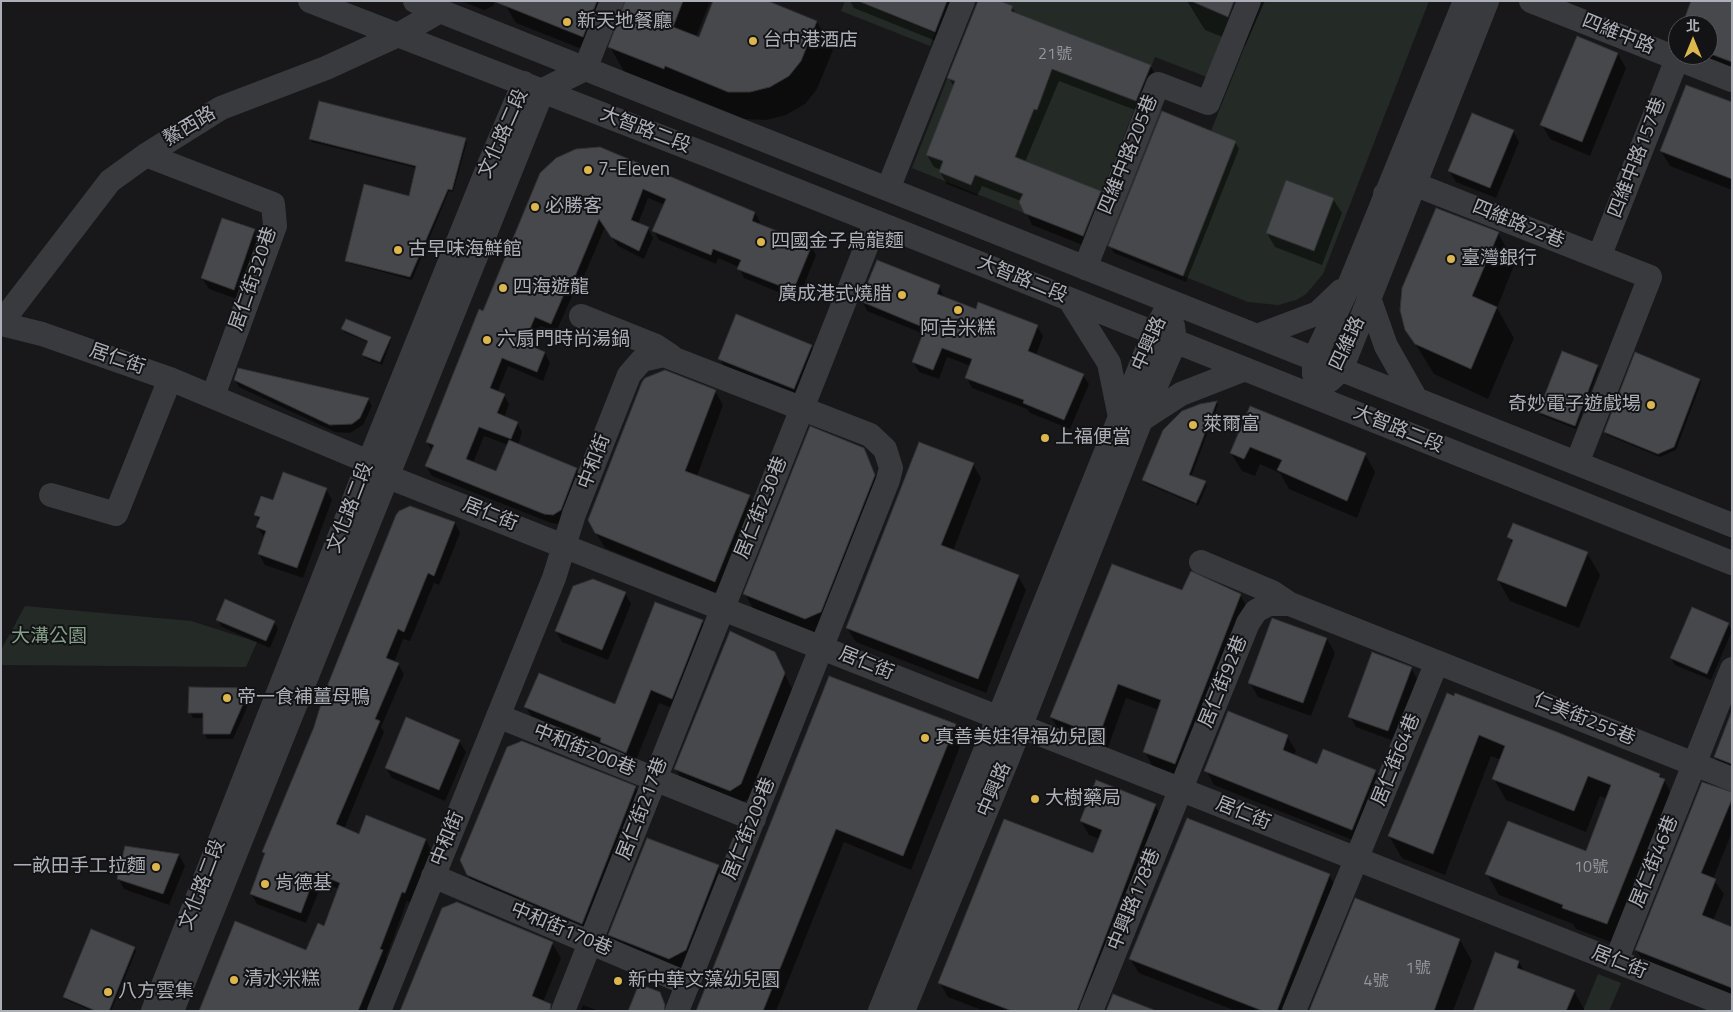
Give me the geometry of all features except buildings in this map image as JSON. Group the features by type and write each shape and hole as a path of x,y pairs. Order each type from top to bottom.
{"street":[{"name":"大智路二段","path":"310,1 876,222 1732,563"},
{"name":"大智路二段","path":"415,1 1732,526"},
{"path":"585,69 612,1"},
{"path":"888,190 963,1"},
{"name":"四維中路205巷","path":"1085,268 1158,84 1208,103 1248,1"},
{"name":"四維路","path":"1314,396 1314,359 1350,283 1465,1"},
{"name":"四維路","path":"1314,396 1341,370 1486,1"},
{"name":"四維中路","path":"1531,1 1668,55"},
{"name":"鰲西路","path":"1,323 110,182 146,155 221,108 299,79 398,35 440,11"},
{"name":"四維中路157巷","path":"1599,257 1675,65"},
{"name":"四維中路","path":"1693,65 1732,80"},
{"name":"文化路二段","path":"172,1011 378,469 489,165 534,87 585,69"},
{"name":"居仁街320巷","path":"146,155 273,204 275,226 214,396"},
{"path":"1386,194 1414,184"},
{"name":"四維路22巷","path":"1414,184 1650,277 1577,463"},
{"name":"居仁街230巷","path":"722,607 876,222"},
{"path":"1257,336 1318,313 1350,283"},
{"path":"1369,298 1386,346 1416,399"},
{"path":"1069,299 1109,363 1130,419 1181,394 1244,369"},
{"name":"中興路","path":"903,1011 1021,727 1130,419 1154,333 1170,302"},
{"name":"中興路","path":"880,1011 998,718 1130,419 1175,342 1170,302"},
{"path":"581,316 656,346 672,357"},
{"name":"居仁街","path":"1,323 42,334 214,396 378,469 564,545 1732,1007"},
{"name":"中和街","path":"378,1011 554,578 564,545 629,375 636,364 647,357 664,355 672,357 876,438 887,451 891,468 888,480 822,647"},
{"path":"50,495 116,514 170,379"},
{"name":"文化路二段","path":"153,1011 378,469"},
{"name":"居仁街92巷","path":"1201,562 1272,592 1290,604 1437,662"},
{"name":"居仁街92巷","path":"1180,789 1251,616 1269,604 1290,604"},
{"name":"居仁街217巷","path":"563,1011 722,607"},
{"name":"居仁街209巷","path":"678,1011 822,647"},
{"name":"仁美街255巷","path":"1437,662 1732,778"},
{"name":"居仁街64巷","path":"1294,1011 1437,662"},
{"name":"居仁街46巷","path":"1616,961 1732,669"},
{"name":"中和街200巷","path":"498,716 754,819"},
{"name":"中興路178巷","path":"1090,1011 1180,789"},
{"name":"中和街170巷","path":"433,876 688,984"}],"green space":[{"path":"845,1 856,1 935,33 930,46 841,11"},
{"path":"978,1 1237,1 1207,77 1155,57 1084,237 912,168"},
{"path":"1263,1 1429,1 1323,274 1306,294 1296,300 1278,305 1248,302 1106,245 1160,110 1211,131"},
{"name":"大溝公園","path":"25,606 191,621 257,642 246,667 1,665 1,650"},
{"path":"1598,974 1621,983 1609,1011 1583,1011"}],"place":[{"name":"新天地餐廳","path":"567,22"},
{"name":"台中港酒店","path":"753,41"},
{"name":"7-Eleven","path":"588,170"},
{"name":"必勝客","path":"535,207"},
{"name":"四國金子烏龍麵","path":"761,242"},
{"name":"古早味海鮮館","path":"398,250"},
{"name":"臺灣銀行","path":"1451,259"},
{"name":"四海遊龍","path":"503,288"},
{"name":"廣成港式燒腊","path":"902,295"},
{"name":"阿吉米糕","path":"958,310"},
{"name":"六扇門時尚湯鍋","path":"487,340"},
{"name":"奇妙電子遊戲場","path":"1651,405"},
{"name":"萊爾富","path":"1193,425"},
{"name":"上福便當","path":"1045,438"},
{"name":"帝一食補薑母鴨","path":"227,698"},
{"name":"真善美娃得福幼兒園","path":"925,738"},
{"name":"大樹藥局","path":"1035,799"},
{"name":"一畝田手工拉麵","path":"156,867"},
{"name":"肯德基","path":"265,884"},
{"name":"清水米糕","path":"234,980"},
{"name":"新中華文藻幼兒園","path":"618,981"},
{"name":"八方雲集","path":"108,992"}]}
